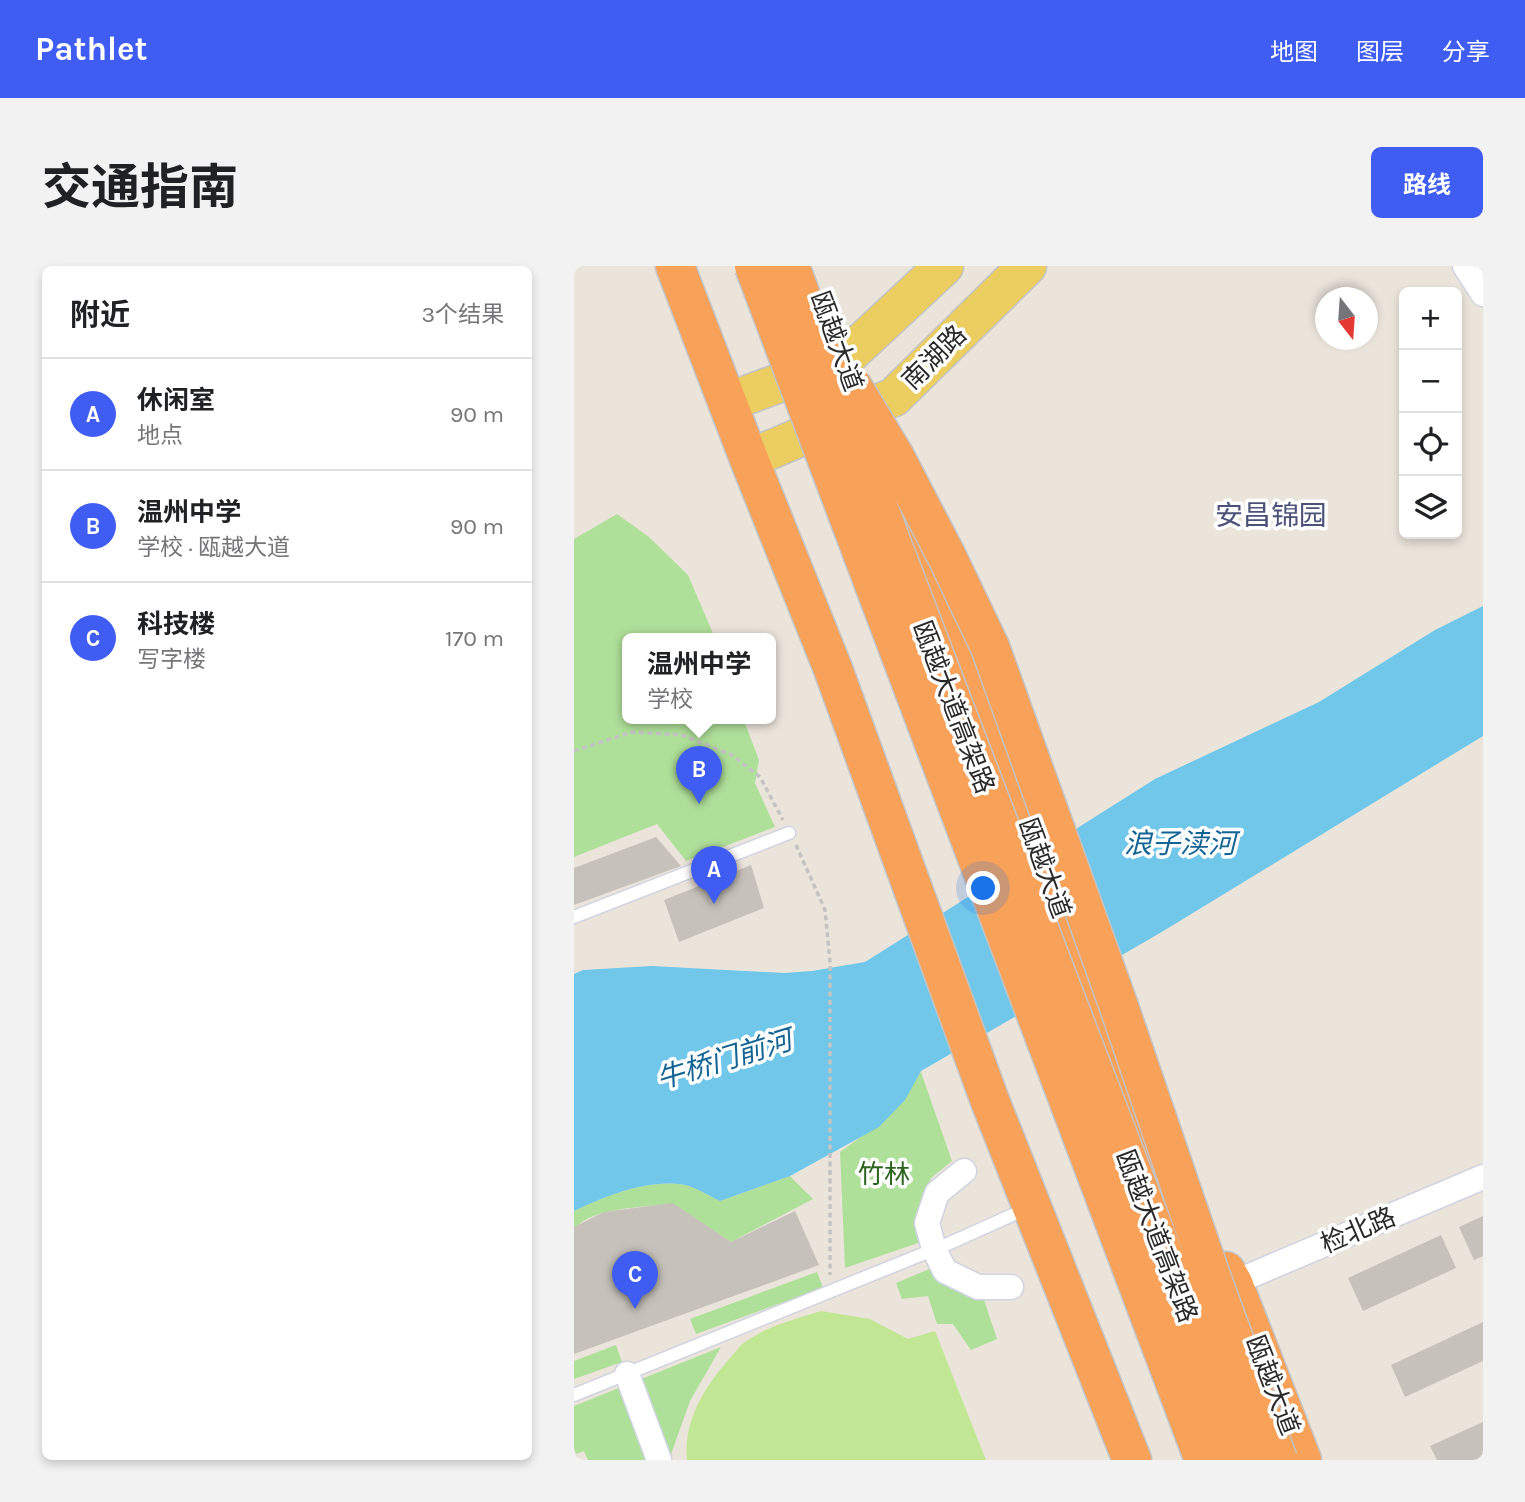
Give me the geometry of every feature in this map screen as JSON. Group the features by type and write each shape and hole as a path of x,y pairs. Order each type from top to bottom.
{"highway":[{"path":"675,266 833,669 990,1101 1132,1460"},
{"name":"瓯越大道高架路","path":"754,266 1203,1460"},
{"name":"瓯越大道高架路","path":"790,266 892,544 1242,1460"},
{"name":"瓯越大道","path":"808,266 862,410 955,628 1138,1122 1233,1283 1302,1460"},
{"path":"807,312 894,455 947,556 990,647 1278,1460"},
{"path":"1175,1384 1194,1460"}],"main road":[{"path":"728,402 844,359 944,266"},
{"name":"南湖路","path":"749,459 894,397 1027,266"}],"street":[{"path":"1465,266 1483,294"},
{"path":"964,1171 937,1193 927,1223 934,1249 945,1271 967,1282 978,1287 1011,1287"},
{"name":"检北路","path":"1233,1283 1483,1177"},
{"path":"627,1374 659,1460"}],"lane":[{"path":"574,917 789,833"},
{"path":"574,1395 830,1292 1019,1212"}],"path":[{"path":"574,751 632,732 682,735 732,755 760,777 789,833 825,910 830,962 830,1292"}],"green space":[{"path":"617,514 649,537 688,575 713,633 622,633 622,724 745,724 759,760 755,783 775,827 686,861 657,824 574,857 574,539"},
{"name":"竹林","path":"921,1072 952,1161 931,1178 921,1201 915,1224 921,1242 845,1268 840,1152 887,1118"},
{"path":"790,1176 813,1199 731,1242 673,1204 606,1212 593,1216 574,1229 574,1211 643,1186 671,1183 685,1185 720,1201"},
{"path":"934,1267 953,1288 965,1293 982,1294 997,1339 971,1350 953,1324 937,1324 928,1296 902,1299 896,1283"},
{"path":"817,1272 823,1288 696,1334 690,1319"},
{"path":"821,1311 870,1319 908,1339 935,1331 986,1460 687,1460 692,1418 704,1392 739,1348 772,1327"},
{"path":"616,1345 622,1362 574,1379 574,1361"},
{"path":"721,1347 690,1401 669,1460 588,1460 584,1451 576,1454 574,1406"}],"water":[{"path":"1483,606 1483,736 1160,933 921,1071 905,1100 879,1127 790,1176 720,1201 685,1185 671,1183 643,1186 614,1194 574,1211 574,974 583,970 652,966 784,973 865,962 1155,779 1319,702 1435,630"}],"building":[{"path":"656,837 681,866 574,905 574,868"},
{"path":"751,865 764,908 679,942 664,900"},
{"path":"673,1203 731,1242 795,1211 819,1265 574,1354 574,1227 604,1212"},
{"path":"1483,1216 1483,1256 1474,1260 1459,1227"},
{"path":"1441,1235 1456,1268 1363,1311 1348,1278"},
{"path":"1483,1322 1483,1361 1405,1397 1391,1365"},
{"path":"1483,1422 1483,1460 1437,1460 1430,1446"}],"place":[{"name":"温州中学","path":"699,804"},
{"name":"休闲室","path":"714,904"},
{"name":"科技楼","path":"635,1309"}],"district":[{"name":"安昌锦园","path":"1271,515"}],"water label":[{"name":"浪子渎河","path":"1180,843"},
{"name":"牛桥门前河","path":"724,1059"}]}
